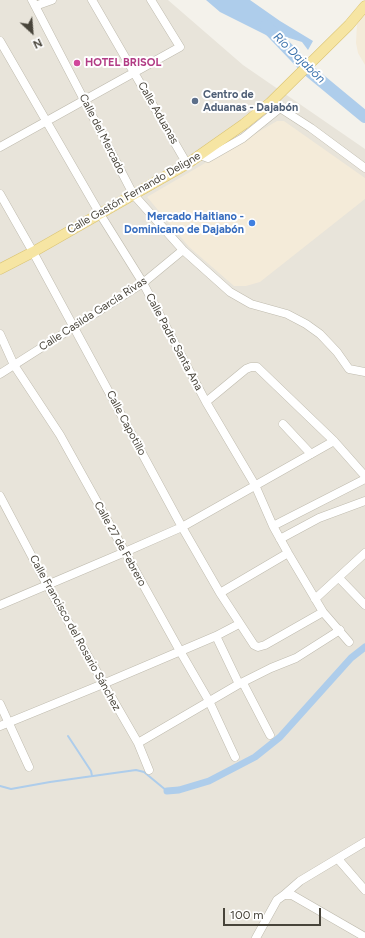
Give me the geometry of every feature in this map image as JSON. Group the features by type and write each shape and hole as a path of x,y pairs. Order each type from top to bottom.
{"main road":[{"name":"Calle Gastón Fernando Deligne","path":"0,269 33,252 187,164 244,124 263,109 339,35 365,6"}],"street":[{"path":"33,3 52,0"},
{"name":"Calle Aduanas","path":"92,0 187,164"},
{"path":"0,147 180,47 151,0"},
{"name":"Calle del Mercado","path":"33,3 133,194 183,250 230,292 251,304 288,314 306,324 320,334 337,352 349,369 365,372"},
{"name":"Calle Padre Santa Ana","path":"0,41 100,214 143,283 206,402 255,485 280,540 323,612 349,642"},
{"path":"200,155 208,158 243,138 280,108 311,128 365,168"},
{"name":"Calle Capotillo","path":"0,194 74,326 182,527 220,593 254,645 265,646 323,612"},
{"name":"Calle Casilda García Rivas","path":"0,374 143,283 183,250"},
{"name":"Calle 27 de Febrero","path":"0,334 14,365 60,435 209,701 235,756"},
{"path":"206,402 246,369 257,367 334,441 365,478 273,526"},
{"path":"283,424 311,454"},
{"path":"0,605 182,527 334,441"},
{"name":"Calle Francisco del Rosario Sánchez","path":"0,496 47,585 138,744 149,770"},
{"path":"280,540 319,518 365,501"},
{"path":"220,593 288,553"},
{"path":"315,600 365,553"},
{"path":"339,578 365,606"},
{"path":"0,726 216,636 239,624"},
{"path":"138,744 241,683 271,668 296,658 340,630"},
{"path":"216,636 270,735"},
{"path":"0,704 29,767"},
{"path":"256,938 277,900 300,881 365,842"},
{"path":"338,859 365,890"},
{"path":"284,895 292,895 365,937"}],"shaded area":[{"path":"0,0 168,0 243,65 365,149 365,938 0,938"},
{"path":"365,13 365,65 358,53 356,43 357,23"},
{"name":"Mercado Haitiano - Dominicano de Dajabón","path":"277,121 284,121 365,178 365,199 260,282 246,286 234,286 189,247 147,197"}],"water":[{"path":"206,0 250,0 280,21 313,41 308,50 302,42 286,37 272,38 220,12"}],"waterway":[{"name":"Río Dajabón","path":"266,26 308,70 365,117"},
{"path":"167,791 179,790 209,781 255,757 280,737 351,658 365,647"},
{"path":"68,736 91,771 92,776"},
{"path":"0,786 11,789 136,770 144,772 167,791"}],"place":[{"name":"HOTEL BRISOL","path":"77,63"},
{"name":"Centro de Aduanas - Dajabón","path":"195,101"},
{"name":"Mercado Haitiano - Dominicano de Dajabón","path":"252,223"}]}
